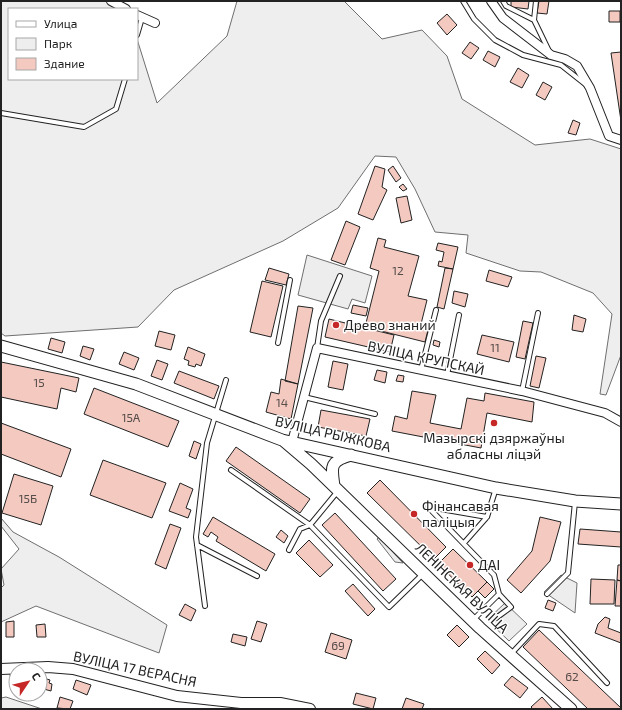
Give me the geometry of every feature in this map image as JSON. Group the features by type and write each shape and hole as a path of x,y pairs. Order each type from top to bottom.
{"main road":[{"name":"ВУЛІЦА РЫЖКОВА","path":"1,346 136,384 287,441 496,488 575,501 621,504"},
{"name":"ЛЕНІНСКАЯ ВУЛІЦА","path":"287,441 472,620 571,709"},
{"path":"336,488 331,469 335,462 351,455"}],"street":[{"path":"111,1 124,8"},
{"path":"491,1 503,18 551,55 565,59 577,66 590,88 610,136 621,140"},
{"path":"139,16 155,23"},
{"path":"287,441 304,397 317,348"},
{"name":"ВУЛІЦА КРУПСКАЙ","path":"317,348 522,391 605,412 621,422"},
{"name":"ВУЛІЦА 17 ВЕРАСНЯ","path":"1,669 48,667 73,669 177,696 241,703 280,703 310,709"}],"lane":[{"path":"463,1 474,19 495,40 523,56 561,65 590,88"},
{"path":"536,1 534,20 551,55"},
{"path":"505,2 534,20"},
{"path":"1,113 84,127 116,109 125,80"},
{"path":"317,348 321,322 340,276"},
{"path":"278,343 290,280"},
{"path":"421,370 436,310"},
{"path":"522,391 538,313"},
{"path":"447,375 459,315"},
{"path":"205,606 196,537 207,444 226,380"},
{"path":"304,397 375,414"},
{"path":"231,470 310,525 389,607 424,573"},
{"path":"289,550 300,529 310,525 336,488"},
{"path":"464,543 487,517 496,488"},
{"path":"547,594 568,573 575,501"},
{"path":"487,517 428,507 494,575 499,594 511,607 496,618"},
{"path":"198,545 257,576"},
{"path":"472,620 499,594"},
{"path":"511,654 539,624 554,626 607,683"}],"green space":[{"path":"1,1 115,1 120,8 8,8 8,80 138,80 138,42 157,103 227,36 237,1 344,1 382,39 422,30 447,56 462,99 535,145 590,139 621,149 621,355 606,395 600,394 612,314 593,293 541,272 520,271 466,253 468,235 435,232 415,189 396,157 375,156 338,208 283,241 174,290 138,327 5,336 1,333"},
{"path":"1,518 13,532 59,557 167,625 159,653 36,606 1,622 1,588 4,585 1,569 19,549 1,526"},
{"path":"6,697 8,698 8,702 21,702 42,709 1,709 1,698"}],"shaded area":[{"path":"307,255 372,276 365,303 352,299 348,309 298,295"},
{"path":"379,537 403,563 395,562 377,539"},
{"path":"561,575 577,583 575,613 544,592"},
{"path":"505,603 527,624 509,641 487,620"}],"building":[{"path":"511,1 529,1 528,9 511,7"},
{"path":"539,1 549,1 547,14 537,13"},
{"path":"609,11 620,11 620,22 609,22"},
{"path":"447,14 457,25 447,35 437,23"},
{"path":"470,42 479,48 471,59 462,53"},
{"path":"488,51 500,57 495,67 483,60"},
{"path":"621,52 621,121 611,53"},
{"path":"518,68 529,75 522,88 510,82"},
{"path":"543,82 552,87 545,100 536,95"},
{"path":"573,120 580,123 576,135 568,133"},
{"path":"375,166 385,169 382,187 387,190 373,220 358,214"},
{"path":"393,166 401,178 396,182 388,170"},
{"path":"403,184 407,189 403,191 399,187"},
{"path":"407,196 412,220 401,223 396,198"},
{"path":"346,221 360,227 345,265 331,260"},
{"path":"378,238 386,240 384,247 419,256 408,296 427,300 421,324 429,326 425,342 365,327 379,271 370,268"},
{"path":"438,243 458,247 453,269 438,266 439,261 442,262 444,252 436,250"},
{"path":"269,268 289,274 286,285 265,280"},
{"path":"445,268 453,269 444,309 437,307"},
{"path":"489,270 512,277 508,287 486,281"},
{"path":"262,281 283,286 271,337 250,332"},
{"path":"454,291 468,294 465,307 452,303"},
{"path":"353,305 368,308 366,316 351,313"},
{"path":"298,306 313,308 298,384 285,381"},
{"path":"574,315 586,319 583,332 572,330"},
{"path":"329,319 394,335 390,352 325,337"},
{"path":"523,321 533,323 525,359 516,357"},
{"path":"159,331 175,335 171,350 155,346"},
{"path":"482,335 514,342 509,362 477,354"},
{"path":"51,338 65,342 62,353 48,349"},
{"path":"434,340 440,342 439,347 433,345"},
{"path":"83,346 94,349 90,360 80,356"},
{"path":"188,347 205,354 201,366 196,364 195,367 188,365 189,361 184,359"},
{"path":"124,352 139,358 134,370 119,364"},
{"path":"536,356 546,358 539,388 530,386"},
{"path":"157,360 168,364 162,380 151,376"},
{"path":"333,361 348,364 343,390 328,387"},
{"path":"1,362 79,378 76,392 61,388 57,409 1,397"},
{"path":"377,370 387,372 385,383 374,380"},
{"path":"179,371 219,386 214,399 174,383"},
{"path":"398,375 404,376 403,382 396,381"},
{"path":"281,379 298,384 291,419 266,412 271,392 279,394"},
{"path":"94,388 179,421 168,447 84,414"},
{"path":"412,391 436,395 430,423 461,429 467,398 484,401 485,393 534,402 532,422 487,413 481,448 392,431 395,416 407,419"},
{"path":"321,410 370,419 366,436 318,427"},
{"path":"1,423 71,449 61,477 1,454"},
{"path":"194,441 201,444 196,459 189,456"},
{"path":"236,447 310,499 300,513 226,461"},
{"path":"103,460 166,483 152,518 90,495"},
{"path":"14,474 53,486 41,525 2,513"},
{"path":"380,480 446,547 434,559 367,493"},
{"path":"180,483 193,489 186,508 191,510 188,518 169,511"},
{"path":"335,513 396,579 383,591 322,525"},
{"path":"213,517 275,554 266,571 216,541 218,537 211,532 208,537 203,534"},
{"path":"540,517 561,522 550,561 521,593 507,580 532,551"},
{"path":"170,524 181,528 166,569 155,564"},
{"path":"580,529 621,532 621,547 578,544"},
{"path":"281,530 288,536 284,543 276,537"},
{"path":"309,540 333,565 320,577 296,553"},
{"path":"453,549 487,582 472,597 438,564"},
{"path":"618,565 621,565 621,581 617,580"},
{"path":"591,579 615,580 614,604 590,604"},
{"path":"617,580 621,581 621,606 615,606"},
{"path":"487,582 494,589 485,598 478,591"},
{"path":"353,584 375,609 368,616 345,591"},
{"path":"548,600 556,603 553,611 545,608"},
{"path":"185,604 196,610 191,621 179,615"},
{"path":"605,617 610,619 608,628 621,633 621,643 595,633 598,624"},
{"path":"14,621 14,637 6,637 6,622"},
{"path":"257,621 267,624 261,642 251,639"},
{"path":"45,624 46,637 37,637 36,625"},
{"path":"457,625 469,637 459,647 447,635"},
{"path":"539,630 621,709 588,709 523,647"},
{"path":"331,633 352,640 346,659 325,652"},
{"path":"233,634 247,637 245,646 231,642"},
{"path":"485,651 500,665 492,674 477,659"},
{"path":"512,676 528,688 520,698 504,685"},
{"path":"48,679 50,680 49,683 52,684 51,691 48,690"},
{"path":"76,680 91,685 87,695 73,689"},
{"path":"356,693 376,698 373,709 353,704"},
{"path":"60,697 73,701 70,709 57,708"},
{"path":"542,697 553,709 533,709 531,707"},
{"path":"406,698 424,704 422,709 402,709"}],"place":[{"name":"Древо знаний","path":"336,325"},
{"name":"Мазырскі дзяржаўны абласны ліцэй","path":"494,423"},
{"name":"Фінансавая паліцыя","path":"414,514"},
{"name":"ДАІ","path":"470,565"}]}
